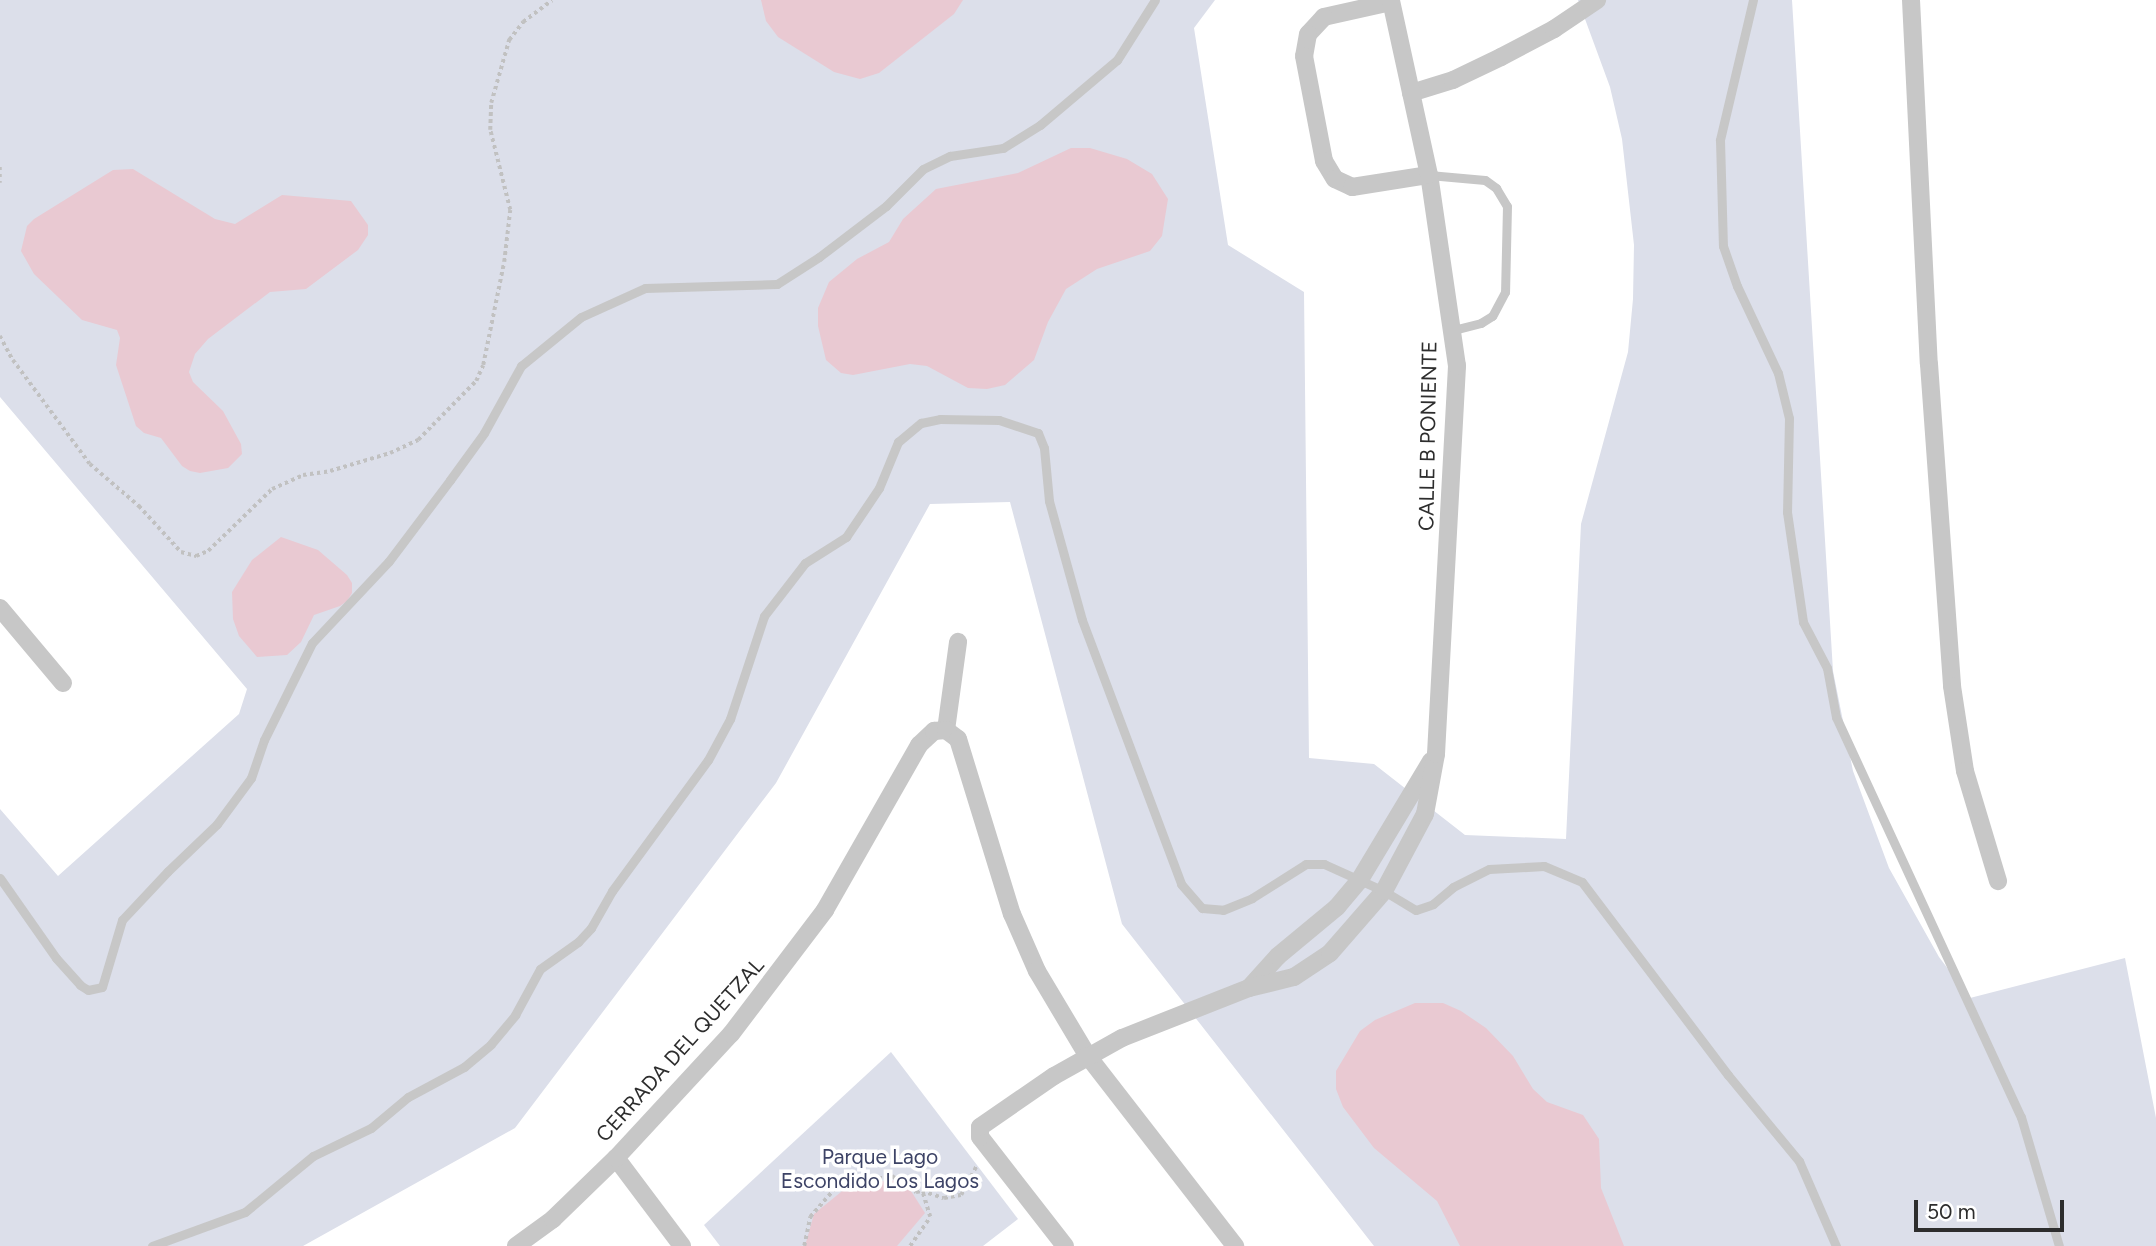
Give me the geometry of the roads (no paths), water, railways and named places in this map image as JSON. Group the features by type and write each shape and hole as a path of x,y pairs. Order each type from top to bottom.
{"street":[{"path":"1411,93 1453,80 1501,57 1554,29 1597,0"},
{"path":"1911,0 1929,364 1952,687 1965,771 1998,881"},
{"path":"1394,1 1324,17 1308,34 1304,56 1324,160 1335,179 1352,187 1429,175"},
{"name":"CALLE B PONIENTE","path":"1249,988 1294,977 1330,953 1384,891 1425,814 1436,754 1457,366 1429,175 1394,1"},
{"path":"0,608 62,683"},
{"path":"958,642 946,730 958,738 1025,945 1087,1055 1235,1246"},
{"name":"CERRADA DEL QUETZAL","path":"516,1246 553,1219 615,1158 731,1034 825,910 919,745 934,731 946,730"},
{"name":"CALLE B PONIENTE","path":"1249,988 1278,956 1337,906 1359,881 1436,754"},
{"path":"1056,1243 980,1136 979,1130 1087,1055 1122,1038 1249,988"},
{"path":"615,1158 682,1246"}],"lane":[{"path":"0,878 56,958 80,985 89,990 102,987 122,920 217,824 244,787 312,643 389,561 484,433 521,366 581,317 645,288 777,284 819,257 886,205 923,169 950,156 1003,148 1040,125 1117,60 1155,0"},
{"path":"1753,0 1720,140 1723,246 1737,286 1778,373 1788,418 1787,512 1803,622 1827,668 1836,718 2021,1117 2059,1246"},
{"path":"1429,175 1485,180 1496,188 1507,206 1505,292 1492,316 1481,323 1453,330"},
{"path":"152,1246 245,1212 313,1156 370,1128 408,1097 464,1067 491,1044 514,1015 540,969 578,942 591,928 612,891 708,760 730,719 764,616 805,564 846,537 879,488 898,442 921,423 940,419 999,421 1038,433 1044,448 1049,501 1082,620 1181,884 1202,908 1223,910 1252,898 1306,864 1324,864 1384,891 1416,910 1433,904 1452,887 1489,869 1544,866 1582,882 1728,1075 1799,1161 1836,1246"}],"park label":[{"name":"Parque Lago Escondido Los Lagos","path":"880,1169"}]}
